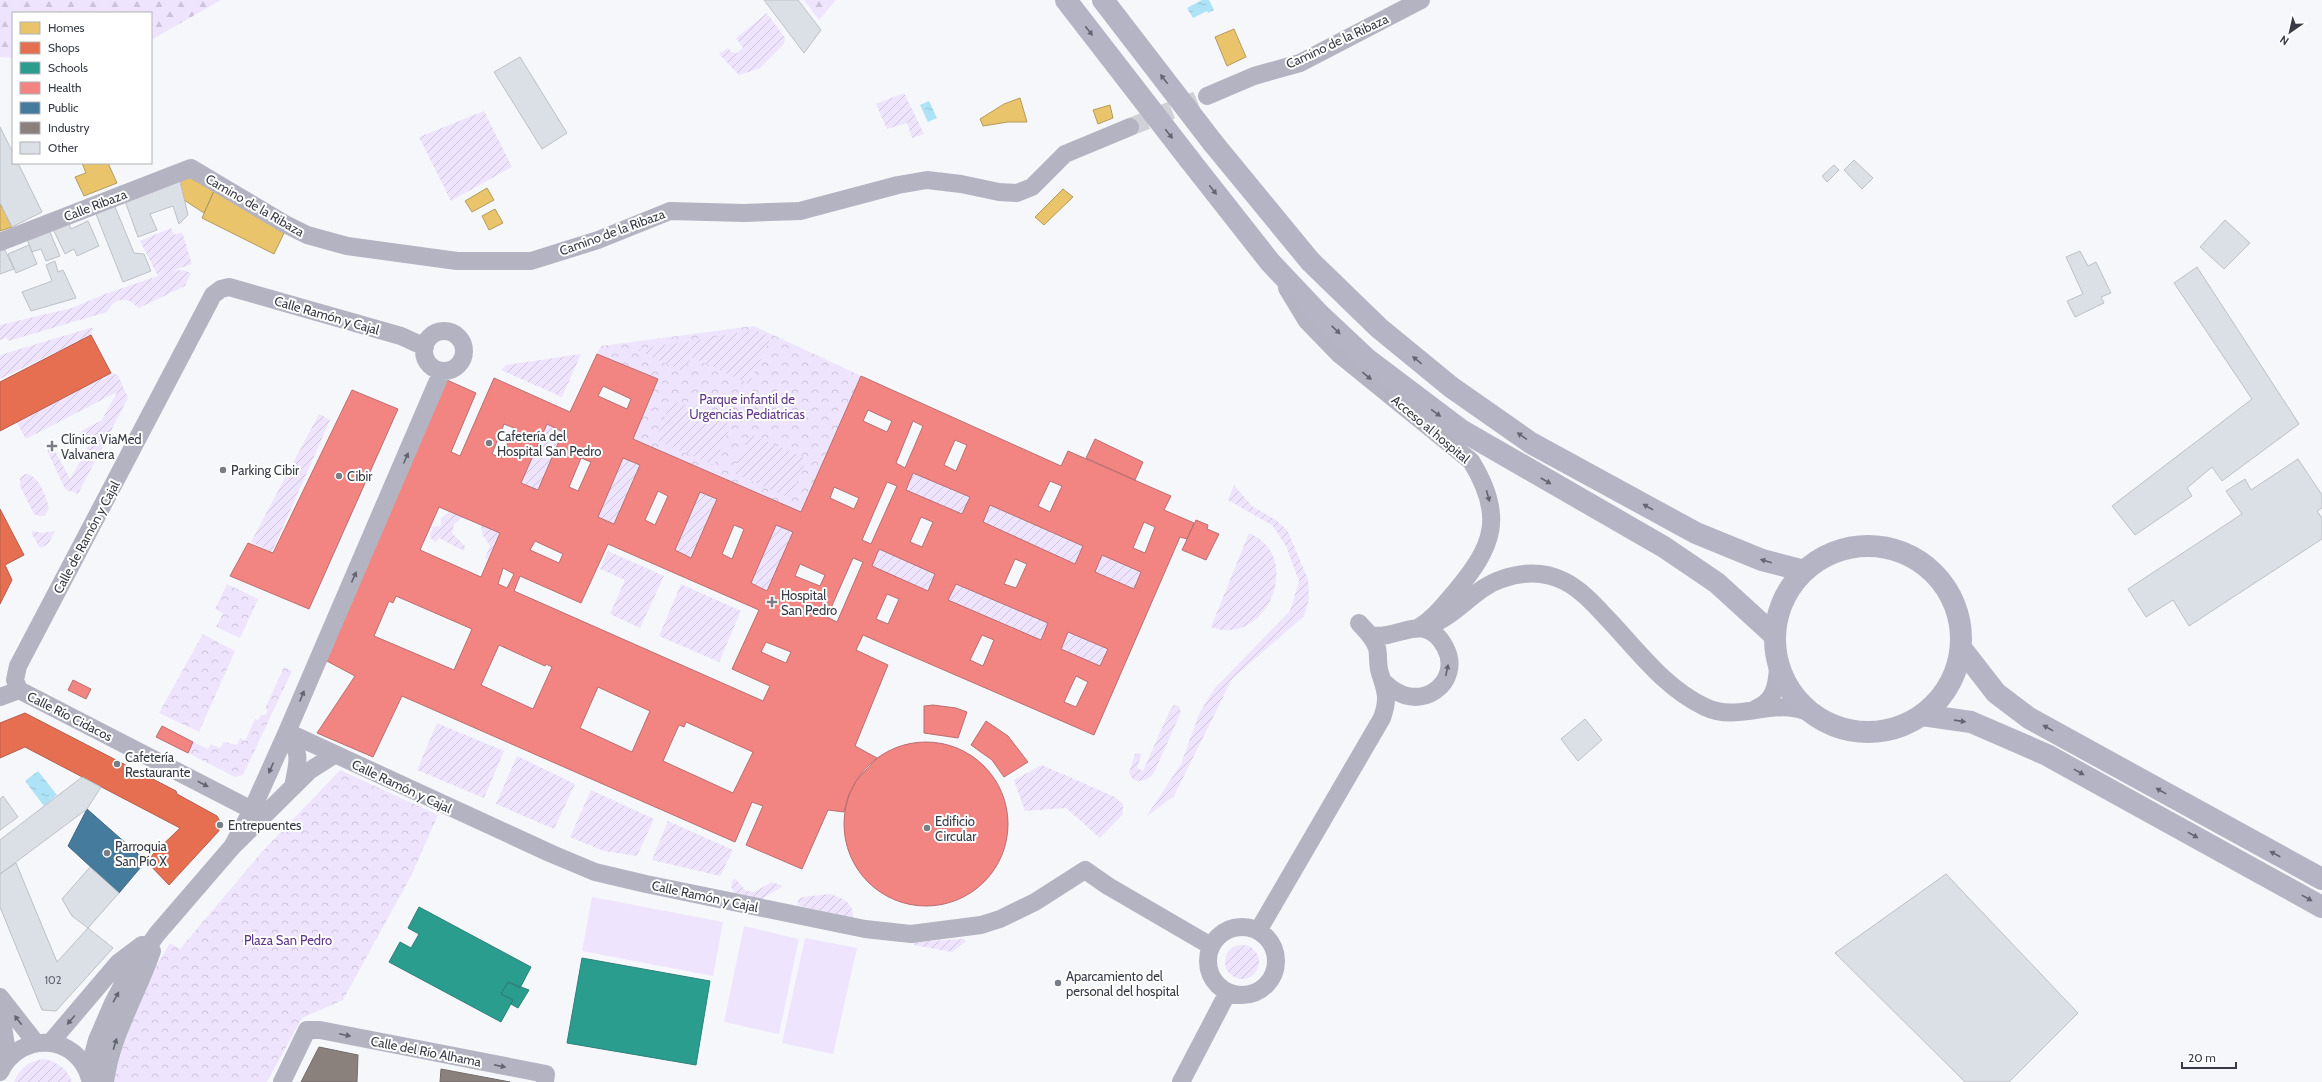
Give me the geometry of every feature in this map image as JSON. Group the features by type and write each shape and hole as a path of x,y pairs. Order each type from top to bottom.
{"main road":[{"path":"1066,0 1270,262 1320,314 1367,359 1416,399 1461,430 1499,454 1669,551 1717,583 1775,636"},
{"path":"1103,0 1213,144 1310,261 1378,328 1450,387 1531,443 1696,533 1762,560 1804,571"},
{"path":"1873,546 1897,551 1920,562 1938,578 1952,600 1960,623 1961,648 1957,668 1949,686 1937,702 1922,715 1896,728 1866,733 1838,728 1812,714 1791,693 1778,667 1775,636 1780,607 1788,590 1804,571 1824,556 1848,548 1873,546"},
{"path":"1961,648 1996,693 2029,718 2322,879"},
{"path":"1922,715 1971,722 2048,755 2322,906"}],"street":[{"name":"Camino de la Ribaza","path":"1207,96 1254,76 1300,62 1421,0"},
{"name":"Camino de la Ribaza","path":"191,168 290,227 307,235 347,246 457,261 531,261 598,240 670,211 744,213 800,211 898,185 927,180 961,184 999,192 1017,193 1032,187 1065,154 1128,128"},
{"name":"Calle Ribaza","path":"0,242 191,168"},
{"name":"Acceso al hospital","path":"1270,262 1307,321 1339,354 1471,462 1484,484 1490,501 1491,518 1489,537 1483,556 1437,613 1418,628"},
{"name":"Calle Ramón y Cajal","path":"229,287 401,336 425,347"},
{"name":"Calle de Ramón y Cajal","path":"19,690 15,680 18,666 213,295 221,289 229,287"},
{"path":"442,331 448,331 459,337 464,348 462,360 454,368 442,371 430,365 424,354 425,347 431,336 442,331"},
{"path":"232,847 252,810 287,732 434,395 442,371"},
{"path":"1418,628 1448,616 1476,593 1500,579 1529,573 1551,576 1574,587 1597,607 1663,678 1690,699 1707,708 1722,712 1747,711 1784,706 1803,709 1812,714"},
{"path":"1385,683 1393,691 1410,697 1426,696 1436,690 1444,681 1448,670 1448,659 1445,648 1443,627 1448,616"},
{"path":"1382,718 1387,696 1385,683 1380,673 1377,649 1365,629 1380,638 1406,628 1418,628 1439,638 1445,648"},
{"path":"1378,661 1384,645 1395,633"},
{"path":"1747,711 1766,704 1772,696 1777,684 1778,667"},
{"path":"0,698 19,690"},
{"name":"Calle Río Cidacos","path":"19,690 252,810 272,810"},
{"path":"1258,931 1382,718 1391,709 1410,697"},
{"path":"287,732 297,748 298,762 293,787"},
{"name":"Calle Ramón y Cajal","path":"287,732 441,805 595,872 865,930 911,934 981,925 1000,919 1035,902 1085,870 1108,886 1211,946"},
{"path":"89,1077 97,1040 113,1003 129,973 157,934 232,847 272,810 309,771 334,755"},
{"path":"1249,927 1258,931 1273,945 1276,956 1276,967 1272,977 1266,986 1256,992 1246,995 1228,992 1219,986 1212,977 1208,967 1208,956 1211,946 1223,932 1231,928 1249,927"},
{"path":"43,1043 118,963 157,934"},
{"path":"105,1082 121,1023 141,981 157,934"},
{"path":"1181,1082 1228,992"},
{"path":"0,997 43,1043"},
{"path":"0,1007 3,1065"},
{"name":"Calle del Río Alhama","path":"282,1082 307,1030 320,1030 546,1078"},
{"path":"3,1065 26,1046 43,1043 66,1048 80,1058 89,1077"}],"green space":[{"path":"0,0 221,0 152,39 152,12 12,12 12,58 0,57"},
{"path":"804,0 836,0 819,20"},
{"path":"767,13 785,38 784,44 760,68 739,75 719,54 728,48 731,52 737,53 743,48 736,38"},
{"path":"904,93 924,134 912,138 907,123 887,129 876,104"},
{"path":"484,111 512,167 451,201 419,137"},
{"path":"171,228 174,235 182,232 192,264 171,271 184,270 191,273 185,286 139,308 135,304 122,300 114,303 107,312 8,341 7,338 0,340 0,325 72,308 105,294 158,276 140,241"},
{"name":"Parque infantil de Urgencias Pediatricas","path":"754,326 861,376 801,512 633,439 658,379 597,354 601,346"},
{"path":"93,328 91,335 0,379 0,355"},
{"path":"755,330 771,337 749,384 691,357 684,372 637,350"},
{"path":"581,354 562,397 501,370 506,365"},
{"path":"111,373 118,375 128,398 78,494 65,489 47,450 53,447 70,479 89,445 81,431 102,420 117,392 26,439 17,423"},
{"path":"672,400 731,425 714,465 655,440"},
{"path":"319,414 330,420 272,552 251,542"},
{"path":"547,424 563,432 538,490 521,483"},
{"path":"750,434 807,459 790,498 733,473"},
{"path":"623,458 640,465 614,524 598,517"},
{"path":"913,473 970,497 962,514 906,490"},
{"path":"25,474 34,477 47,499 49,509 44,516 34,514 20,486 20,478"},
{"path":"1234,485 1252,506 1276,520 1287,530 1308,579 1309,599 1304,616 1232,679 1174,796 1146,817 1181,764 1199,714 1214,689 1290,611 1299,581 1286,546 1272,525 1228,500"},
{"path":"700,492 717,499 691,558 675,550"},
{"path":"990,505 1083,546 1075,564 983,522"},
{"path":"450,511 463,517 454,524 452,533 465,546 464,551 439,538 436,542 432,540 430,535 433,527 441,526 441,519"},
{"path":"481,525 500,533 488,560 485,558 490,546 482,534"},
{"path":"776,525 793,532 767,591 751,583"},
{"path":"32,531 43,533 55,531 48,544 40,548 32,534"},
{"path":"1249,533 1266,545 1275,561 1276,579 1272,597 1262,613 1248,625 1230,630 1211,627"},
{"path":"879,549 935,574 928,591 872,566"},
{"path":"608,551 664,576 640,628 610,614 625,580 600,569"},
{"path":"1102,555 1141,572 1134,589 1095,572"},
{"path":"227,584 258,599 240,638 216,627 223,613 215,609"},
{"path":"681,584 741,611 719,662 659,636"},
{"path":"956,584 1048,623 1041,640 948,600"},
{"path":"1068,632 1108,649 1100,666 1061,649"},
{"path":"203,634 235,651 199,732 159,713"},
{"path":"284,667 292,671 243,775 235,777 188,753 193,742 208,749 211,744 220,748 224,742 237,745 240,738 245,741 255,719 258,720 261,715 265,715 268,710 265,709"},
{"path":"1174,705 1179,706 1181,712 1154,773 1144,780 1137,781 1131,777 1129,773 1135,754 1140,753 1141,756 1137,768 1143,771 1169,712"},
{"path":"437,723 504,751 484,798 417,770"},
{"path":"517,756 575,784 554,829 496,804"},
{"path":"1042,765 1115,797 1123,804 1123,814 1100,838 1066,808 1025,811 1014,780"},
{"name":"Plaza San Pedro","path":"340,770 438,815 411,876 343,1000 302,1018 267,1082 112,1082 142,989 170,943 180,949 261,853"},
{"path":"591,790 654,819 637,856 604,851 570,837"},
{"path":"668,821 733,850 720,876 652,860"},
{"path":"736,879 745,890 754,892 772,882 783,886 760,900 735,894 731,887 733,880"},
{"path":"829,894 843,899 850,905 853,913 853,919 797,905 799,899 803,897"},
{"path":"592,897 723,922 713,976 582,951"},
{"path":"744,926 799,939 779,1034 724,1022"},
{"path":"805,938 857,948 833,1054 782,1043"},
{"path":"964,939 966,941 952,952 914,945 913,942"},
{"path":"1242,945 1254,950 1259,962 1254,974 1242,979 1230,974 1225,962 1230,950"},
{"path":"45,1059 62,1067 68,1073 72,1082 14,1082 19,1072 30,1063"}],"water":[{"path":"1202,0 1209,0 1214,10 1208,13 1207,11 1193,18 1187,8"},
{"path":"929,101 937,118 928,122 920,105"},
{"path":"38,771 57,795 44,806 25,781"}],"building: Homes":[{"path":"1234,29 1246,57 1227,66 1215,37"},
{"path":"1020,98 1027,122 1008,122 983,126 980,119 1004,104"},
{"path":"1110,105 1113,118 1098,124 1093,110"},
{"path":"82,164 108,164 117,183 84,196 75,177 86,173"},
{"path":"185,175 214,191 204,213 184,200 179,177"},
{"path":"487,188 494,200 472,212 465,201"},
{"path":"1063,189 1073,197 1044,225 1035,217"},
{"path":"214,191 286,229 274,254 202,218"},
{"path":"0,203 12,227 0,231"},
{"path":"495,209 503,223 489,230 482,216"}],"building: Shops":[{"path":"91,335 111,373 0,431 0,382"},
{"path":"0,509 24,555 5,565 12,580 0,604"},
{"path":"25,713 176,791 177,794 217,816 222,825 218,832 169,885 146,861 180,828 25,747 0,758 0,723"}],"building: Schools":[{"path":"419,907 531,967 520,988 508,982 501,994 513,1000 501,1022 389,962 400,942 411,948 419,934 408,928"},
{"path":"582,958 710,981 696,1065 567,1043"},
{"path":"508,982 529,990 518,1008 511,1004 513,1000 501,994"}],"building: Health":[{"path":"597,354 658,379 633,439 801,512 861,376 1061,466 1068,451 1171,496 1164,510 1194,523 1187,539 1180,537 1094,735 863,635 856,650 888,665 855,746 877,758 856,781 849,794 844,812 828,810 802,869 746,845 763,806 752,802 735,842 402,696 373,757 317,733 355,676 325,660 447,380 476,393 451,452 460,456 494,378 570,412","holes":["603,386 631,399 627,409 598,396","868,410 892,421 887,432 863,421","913,421 923,426 905,468 896,463","504,424 514,428 501,458 492,454","547,424 563,432 538,490 521,483","955,440 967,445 956,471 944,465","581,458 591,462 578,491 569,487","623,458 640,465 614,524 598,517","913,473 970,497 962,514 906,490","1050,481 1062,486 1050,512 1038,506","887,482 897,486 871,544 862,540","834,487 859,498 854,509 830,498","658,491 668,496 655,525 645,520","700,492 717,499 691,558 675,550","990,505 1083,546 1075,564 983,522","439,507 500,533 481,577 420,550","921,517 933,522 922,547 910,542","1144,522 1155,527 1145,553 1133,548","734,525 744,529 732,559 722,554","776,525 793,532 767,591 751,583","535,541 563,554 559,563 530,550","608,544 759,610 732,669 770,686 763,701 514,591 520,576 581,603","879,549 935,574 928,591 872,566","1102,555 1141,572 1134,589 1095,572","853,558 863,562 837,622 827,617","1015,559 1027,564 1016,588 1004,584","800,564 825,575 820,586 795,576","503,568 514,574 507,588 498,584","956,584 1048,623 1041,640 948,600","887,594 899,599 888,624 876,619","396,596 472,629 454,670 374,636 389,601 393,603","1068,632 1108,649 1100,666 1061,649","982,635 994,640 983,666 970,660","766,642 791,652 786,663 761,652","499,645 545,666 546,664 552,667 533,709 481,685","1076,676 1088,682 1076,707 1064,702","598,687 650,711 632,752 580,728","686,722 753,752 733,793 663,761 679,725 684,727"]},
{"name":"Cibir","path":"352,390 398,409 309,609 230,576 248,543 273,553"},
{"path":"1095,439 1143,462 1135,480 1086,458"},
{"path":"1196,520 1208,525 1207,529 1219,534 1206,560 1182,550"},
{"path":"73,680 91,689 86,699 68,690"},
{"path":"933,705 956,708 967,712 958,738 924,733 924,706"},
{"path":"986,721 1008,736 1028,762 1004,777 992,760 971,745"},
{"path":"162,726 193,742 188,753 156,737"},
{"name":"Edificio Circular","path":"918,742 934,742 950,745 965,751 978,760 990,772 999,785 1005,800 1008,824 1007,840 999,863 990,876 978,888 965,897 950,903 934,906 918,906 902,903 887,897 874,888 862,876 853,863 847,848 844,832 844,816 847,800 853,785 862,772 874,760 887,751 902,745"}],"building: Public":[{"name":"Parroquia San Pío X","path":"87,809 146,861 119,893 68,846"}],"building: Industry":[{"path":"319,1047 358,1055 357,1082 301,1082"},
{"path":"441,1069 510,1082 440,1082"}],"building: Other":[{"path":"764,0 798,0 821,30 804,53"},
{"path":"520,57 567,133 542,149 494,72"},
{"path":"0,127 12,151 12,164 18,164 42,212 12,227 0,203"},
{"path":"1854,160 1873,178 1862,189 1844,170"},
{"path":"1834,165 1839,170 1827,182 1822,176"},
{"path":"179,177 188,215 179,224 173,206 150,214 157,230 138,237 124,198"},
{"path":"113,202 134,253 144,254 151,271 123,282 94,209"},
{"path":"2225,220 2250,243 2224,269 2200,247"},
{"path":"88,221 99,246 77,256 74,249 65,254 53,229 68,222 71,229"},
{"path":"49,230 60,256 46,261 41,249 32,252 27,239"},
{"path":"29,245 37,264 16,273 8,254"},
{"path":"3,246 14,269 0,274 0,248"},
{"path":"2080,251 2088,266 2096,262 2111,293 2101,297 2104,303 2075,317 2067,301 2083,294 2066,257"},
{"path":"55,261 58,272 63,270 76,298 31,311 22,292 52,281 46,265"},
{"path":"2197,267 2299,424 2222,481 2212,467 2187,488 2192,496 2135,535 2112,506 2252,399 2174,283"},
{"path":"2298,459 2322,495 2322,508 2317,511 2322,518 2322,539 2189,626 2173,600 2146,617 2128,589 2242,514 2226,491 2245,479 2251,490"},
{"path":"1585,719 1602,740 1578,761 1561,739"},
{"path":"82,777 101,787 87,809 0,874 0,840"},
{"path":"3,796 18,817 0,830 0,799"},
{"path":"16,863 57,962 88,928 113,948 56,1011 42,1010 0,907 0,874"},
{"path":"90,867 119,893 88,928 72,916 62,899"},
{"path":"1946,874 2078,1013 2009,1082 1965,1082 1835,953"}],"tunnel":[{"path":"1130,127 1207,96"}],"place":[{"name":"Cafetería del Hospital San Pedro","path":"489,443"},
{"name":"Clínica ViaMed Valvanera","path":"52,446"},
{"name":"Parking Cibir","path":"223,470"},
{"name":"Cibir","path":"339,476"},
{"name":"Hospital San Pedro","path":"772,602"},
{"name":"Cafetería Restaurante","path":"117,764"},
{"name":"Entrepuentes","path":"220,825"},
{"name":"Edificio Circular","path":"927,828"},
{"name":"Parroquia San Pío X","path":"107,853"},
{"name":"Aparcamiento del personal del hospital","path":"1058,983"}]}
